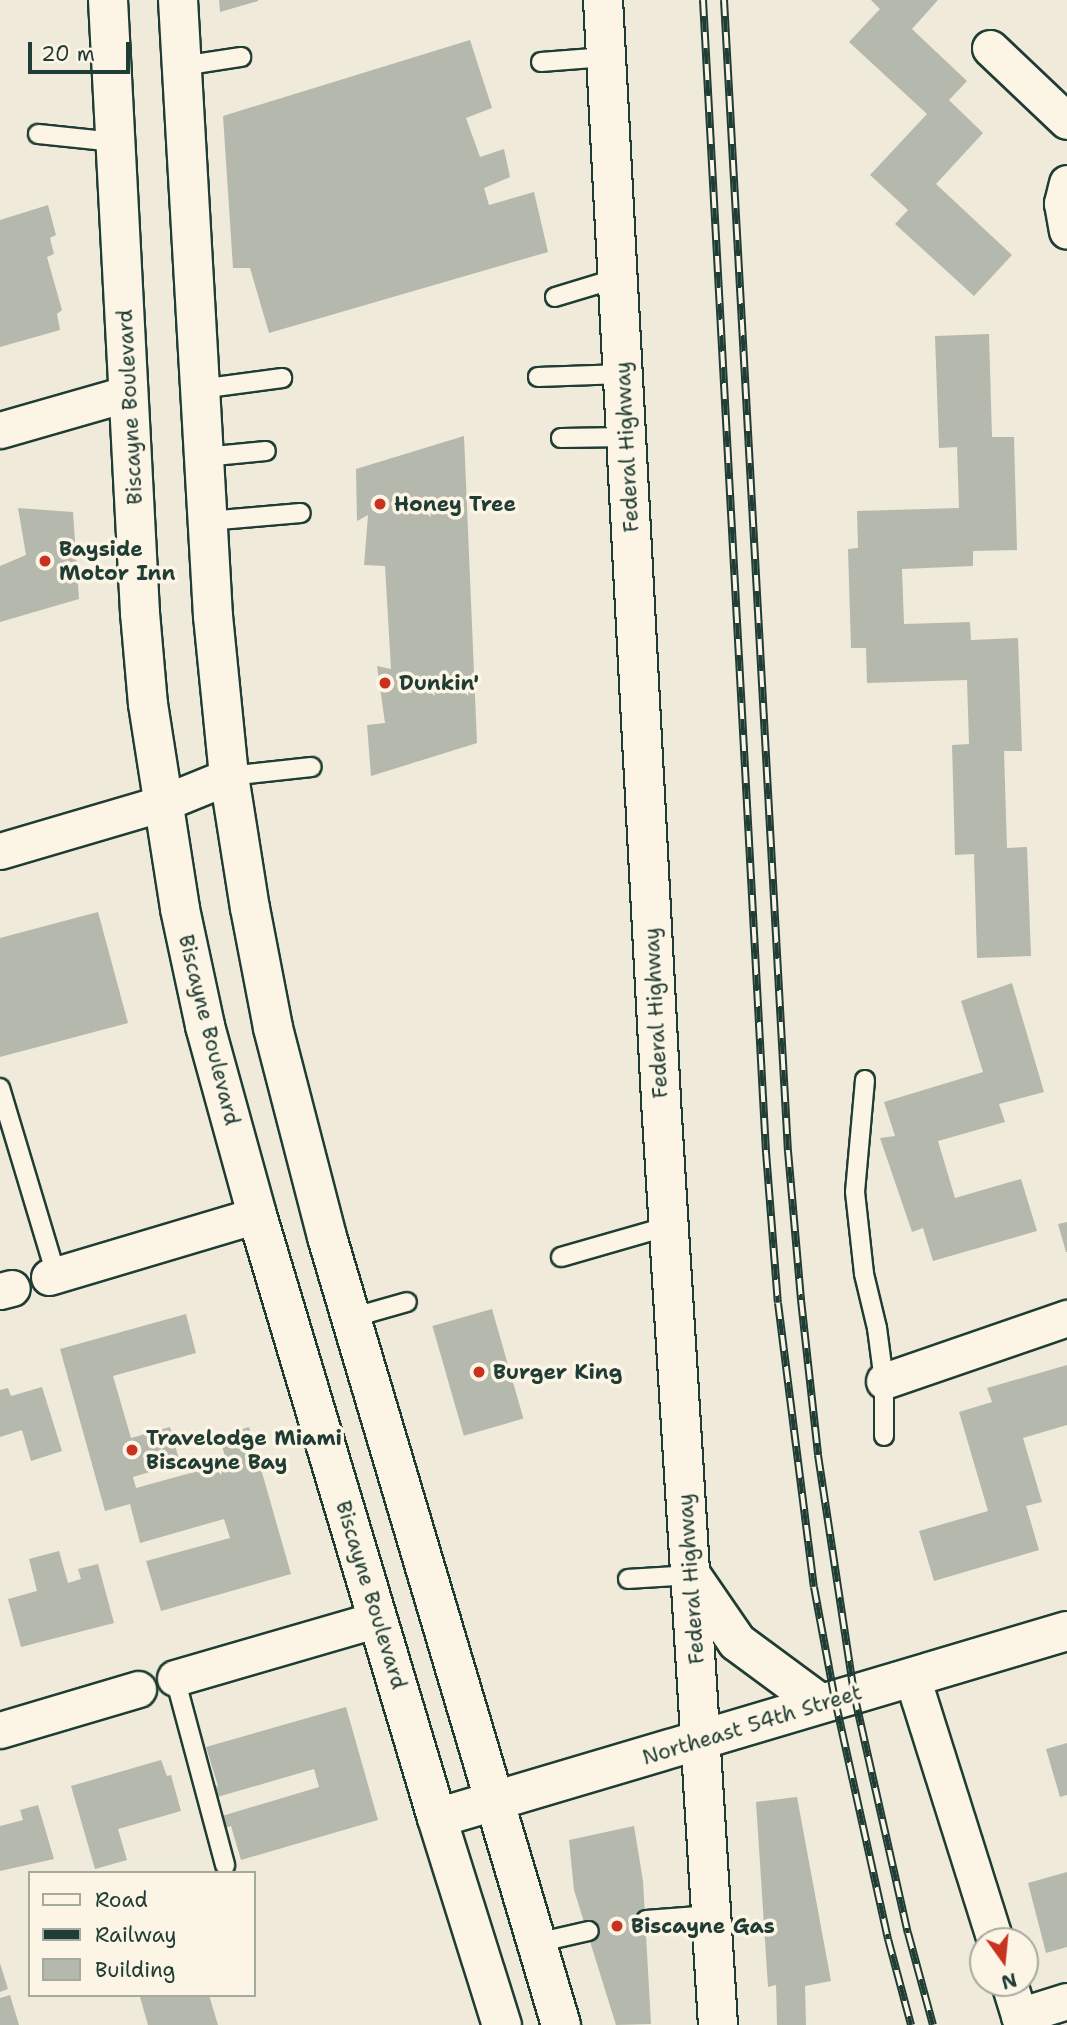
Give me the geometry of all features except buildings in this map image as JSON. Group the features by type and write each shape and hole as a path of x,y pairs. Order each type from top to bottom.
{"main road":[{"name":"Biscayne Boulevard","path":"108,0 140,613 148,704 180,909 205,1026 257,1214 437,1818 502,2025"},
{"path":"178,0 213,616 229,776 273,1027 297,1125 352,1318 561,2025"},
{"name":"Federal Highway","path":"603,0 669,1226 718,2025"},
{"path":"691,1574 737,1642 821,1704"},
{"name":"Northeast 54th Street","path":"437,1818 701,1742 1067,1631"}],"street":[{"path":"990,48 1067,121"},
{"path":"1067,183 1062,203 1067,231"},
{"path":"0,430 129,393"},
{"path":"0,851 163,803 229,776"},
{"path":"52,1276 257,1214"},
{"path":"884,1381 1067,1318"},
{"path":"175,1678 378,1619"},
{"path":"912,1677 991,1927"},
{"path":"0,1730 138,1689"},
{"path":"1014,1997 1021,2020 1067,2001"}],"lane":[{"path":"182,66 241,57"},
{"path":"541,62 606,57"},
{"path":"38,134 116,142"},
{"path":"555,297 618,278"},
{"path":"538,377 623,374"},
{"path":"200,389 282,378"},
{"path":"561,438 626,438"},
{"path":"204,457 266,451"},
{"path":"208,522 301,513"},
{"path":"229,776 312,767"},
{"path":"865,1080 855,1192 864,1274 877,1328 884,1381 884,1436"},
{"path":"0,1087 52,1276"},
{"path":"561,1257 669,1226"},
{"path":"352,1318 407,1302"},
{"path":"628,1579 691,1574"},
{"path":"175,1678 225,1865"},
{"path":"646,1920 711,1914"},
{"path":"536,1943 589,1931"}],"railway":[{"path":"703,0 766,1152 778,1303 814,1587 835,1700 888,1939 911,2025"},
{"path":"724,0 788,1151 801,1300 818,1455 854,1694 908,1933 933,2025"}],"place":[{"name":"Honey Tree","path":"380,504"},
{"name":"Bayside Motor Inn","path":"45,561"},
{"name":"Dunkin'","path":"385,683"},
{"name":"Burger King","path":"479,1372"},
{"name":"Travelodge Miami Biscayne Bay","path":"132,1450"},
{"name":"Biscayne Gas","path":"617,1926"}]}
